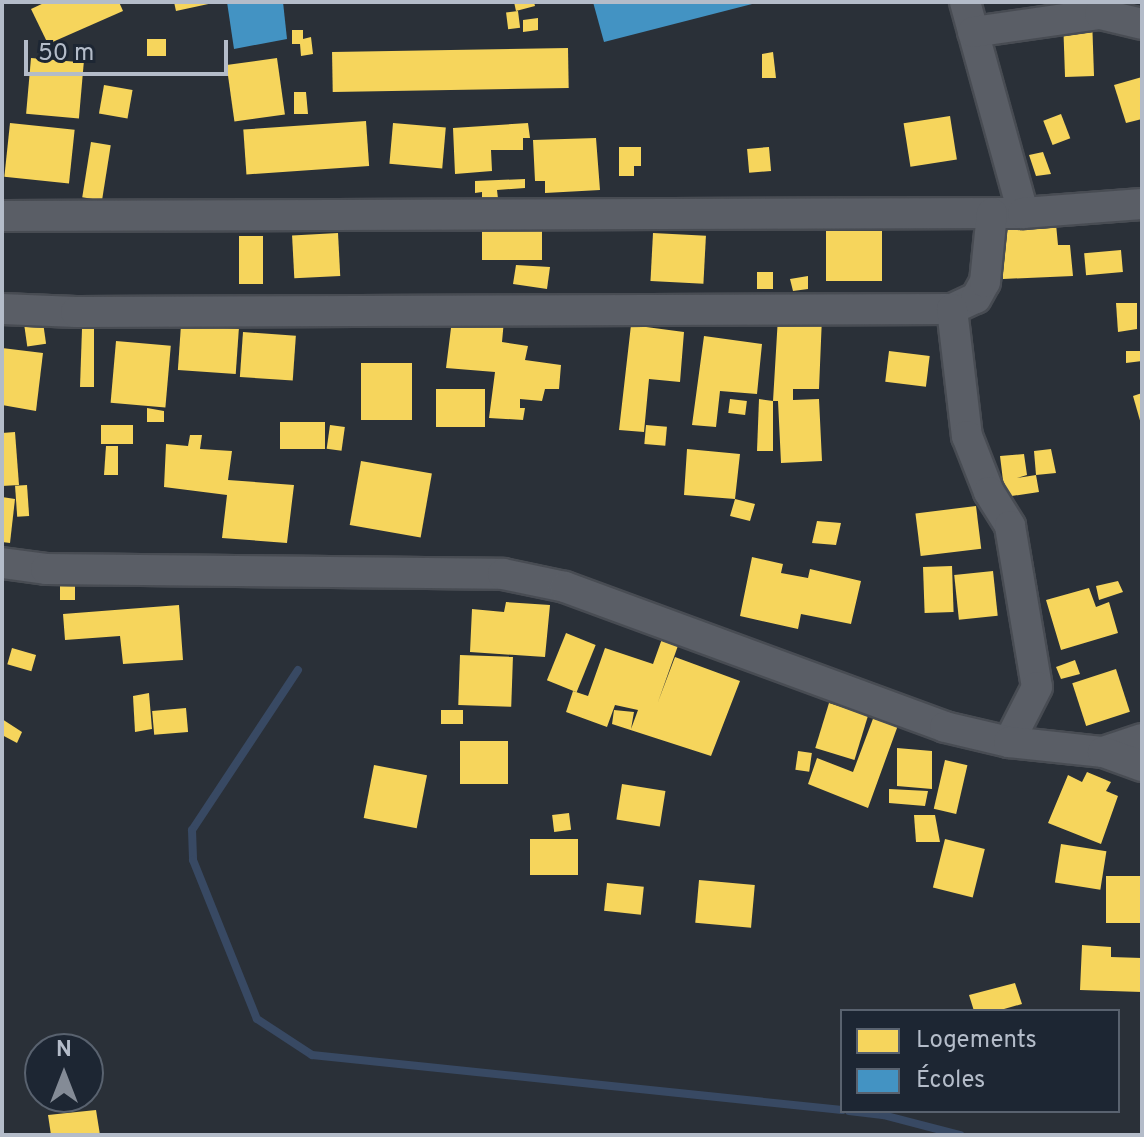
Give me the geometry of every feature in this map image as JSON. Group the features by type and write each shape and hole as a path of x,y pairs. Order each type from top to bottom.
{"street":[{"path":"965,2 1023,213"},
{"path":"973,32 1100,14 1142,24"},
{"path":"2,216 1023,213 1142,204"},
{"path":"2,309 76,312 952,309 976,298 985,282 992,213"},
{"path":"952,309 967,436 989,492 1010,526 1037,687 1009,742"},
{"path":"2,563 46,569 503,574 565,587 945,727 1009,742 1103,752 1142,766"},
{"path":"1103,752 1142,739"}],"building: Logements":[{"path":"46,2 119,2 123,11 48,44 31,9"},
{"path":"174,2 213,2 213,3 176,11"},
{"path":"514,2 534,2 535,6 516,11"},
{"path":"518,11 520,28 508,29 506,12"},
{"path":"538,18 538,30 523,32 523,20"},
{"path":"1092,18 1094,76 1065,77 1063,19"},
{"path":"292,30 303,30 303,39 311,37 313,54 301,56 300,44 292,44"},
{"path":"147,39 166,39 166,56 147,56"},
{"path":"568,48 569,88 333,92 332,52"},
{"path":"773,52 776,78 762,78 762,54"},
{"path":"31,58 84,63 79,118 26,114"},
{"path":"277,58 285,114 234,122 226,65"},
{"path":"1142,77 1142,119 1126,123 1114,85"},
{"path":"104,85 133,90 128,119 99,114"},
{"path":"294,92 306,92 308,114 294,114"},
{"path":"1061,114 1070,138 1053,145 1043,121"},
{"path":"950,116 957,159 910,167 904,123"},
{"path":"366,121 369,166 246,174 243,130"},
{"path":"10,123 75,130 69,183 4,177"},
{"path":"393,123 446,128 442,168 389,164"},
{"path":"528,123 530,138 523,138 523,150 491,150 492,171 455,174 453,128"},
{"path":"596,138 600,190 545,193 545,181 535,181 533,140"},
{"path":"91,142 111,145 102,200 82,197"},
{"path":"619,147 641,147 641,166 634,166 634,176 619,176"},
{"path":"769,147 771,171 749,173 747,149"},
{"path":"1043,152 1051,174 1036,176 1029,155"},
{"path":"525,179 525,188 497,190 499,207 482,207 482,192 475,193 475,181"},
{"path":"482,217 542,217 542,260 482,260"},
{"path":"1056,224 1058,245 1070,245 1073,276 1003,279 1003,226"},
{"path":"826,231 882,231 882,281 826,281"},
{"path":"338,233 340,276 294,278 292,235"},
{"path":"653,233 706,236 703,284 650,281"},
{"path":"239,236 263,236 263,284 239,284"},
{"path":"1121,250 1123,272 1086,275 1084,253"},
{"path":"516,265 550,267 547,289 513,284"},
{"path":"757,272 773,272 773,289 757,289"},
{"path":"808,276 808,289 793,291 790,279"},
{"path":"1116,303 1137,303 1137,329 1118,332"},
{"path":"453,312 504,320 502,342 528,346 525,360 561,365 559,389 545,389 542,401 520,399 520,408 525,408 523,420 489,418 495,372 446,368"},
{"path":"778,317 822,317 819,389 793,389 793,400 819,399 822,461 781,463 778,401 773,401"},
{"path":"43,322 46,344 27,346 24,325"},
{"path":"181,325 239,329 236,374 178,370"},
{"path":"631,325 684,332 680,382 649,379 644,432 619,430"},
{"path":"82,329 94,329 94,387 80,387"},
{"path":"243,332 296,336 293,381 240,377"},
{"path":"704,336 762,344 757,394 720,391 716,427 692,425"},
{"path":"116,341 171,346 165,408 111,403"},
{"path":"2,348 43,353 36,411 2,405"},
{"path":"889,351 930,356 926,387 885,382"},
{"path":"1126,351 1142,351 1142,361 1126,363"},
{"path":"361,363 412,363 412,420 361,420"},
{"path":"436,389 485,389 485,427 436,427"},
{"path":"1142,393 1142,424 1141,424 1133,396"},
{"path":"730,399 747,401 745,415 728,413"},
{"path":"759,399 773,401 773,451 757,451"},
{"path":"147,408 164,411 164,422 147,422"},
{"path":"280,422 325,422 325,449 280,449"},
{"path":"101,425 133,425 133,444 101,444"},
{"path":"330,425 345,427 342,451 327,449"},
{"path":"646,425 667,427 665,446 644,444"},
{"path":"15,432 19,485 2,486 2,433"},
{"path":"190,435 202,435 200,449 232,451 228,480 294,485 287,543 222,538 227,495 164,487 166,444 188,446"},
{"path":"106,446 118,446 118,475 104,475"},
{"path":"687,449 740,454 735,499 684,495"},
{"path":"1051,449 1056,473 1036,475 1034,451"},
{"path":"1024,454 1027,475 1017,478 1036,475 1039,492 1005,497 1000,456"},
{"path":"361,461 432,474 421,538 350,525"},
{"path":"27,485 29,516 17,517 15,486"},
{"path":"2,497 15,499 10,543 2,542"},
{"path":"735,499 755,504 750,521 730,516"},
{"path":"976,506 981,549 921,556 915,513"},
{"path":"817,521 841,523 836,545 812,543"},
{"path":"752,557 783,564 781,573 808,578 810,569 861,581 851,624 801,614 798,629 740,616"},
{"path":"952,566 954,612 925,613 923,567"},
{"path":"993,571 998,616 959,620 954,575"},
{"path":"1118,581 1123,592 1099,600 1096,586"},
{"path":"60,586 75,586 75,600 60,600"},
{"path":"1089,588 1096,607 1109,602 1118,633 1061,650 1046,600"},
{"path":"506,602 550,605 545,657 470,652 472,609 504,612"},
{"path":"179,605 183,660 123,664 120,636 65,640 63,614"},
{"path":"566,633 596,645 577,692 547,680"},
{"path":"663,636 680,640 658,702 675,657 740,681 711,756 612,724 614,710 634,712 631,729 638,710 615,705 607,727 566,712 573,691 588,696 605,648 653,664"},
{"path":"12,648 36,655 31,671 7,664"},
{"path":"460,655 513,657 511,707 458,705"},
{"path":"1075,660 1080,674 1061,679 1056,667"},
{"path":"1116,669 1130,712 1086,726 1072,683"},
{"path":"149,693 152,729 135,732 133,696"},
{"path":"829,703 868,715 854,760 815,748"},
{"path":"186,708 188,732 154,735 152,711"},
{"path":"877,708 901,717 868,808 808,784 817,758 853,772"},
{"path":"441,710 463,710 463,724 441,724"},
{"path":"2,719 22,732 17,743 2,735"},
{"path":"460,741 508,741 508,784 460,784"},
{"path":"897,748 932,751 932,789 897,786"},
{"path":"798,751 812,753 809,772 795,770"},
{"path":"945,760 967,765 956,814 934,809"},
{"path":"374,765 427,775 417,828 364,818"},
{"path":"1087,772 1111,782 1106,791 1118,796 1101,844 1048,823 1068,775 1082,782"},
{"path":"622,784 665,791 660,826 616,820"},
{"path":"889,789 928,791 925,806 889,803"},
{"path":"569,813 571,830 554,832 552,815"},
{"path":"914,815 935,815 940,842 916,842"},
{"path":"530,839 578,839 578,875 530,875"},
{"path":"945,839 985,849 973,897 933,888"},
{"path":"1061,844 1106,851 1100,890 1055,883"},
{"path":"1106,876 1142,876 1142,923 1106,923"},
{"path":"699,880 755,885 751,928 695,923"},
{"path":"607,883 644,887 641,915 604,911"},
{"path":"1082,945 1111,947 1111,957 1142,958 1142,992 1080,990"},
{"path":"1015,983 1022,1004 1004,1009 973,1009 969,995"},
{"path":"96,1113 100,1135 51,1135 48,1115"}],"building: Écoles":[{"path":"227,2 283,2 287,39 234,49"},
{"path":"593,2 756,2 756,3 604,42"}],"waterway":[{"path":"298,670 192,830 193,860 257,1019 312,1055 840,1110"},
{"path":"866,1113 960,1135"}]}
